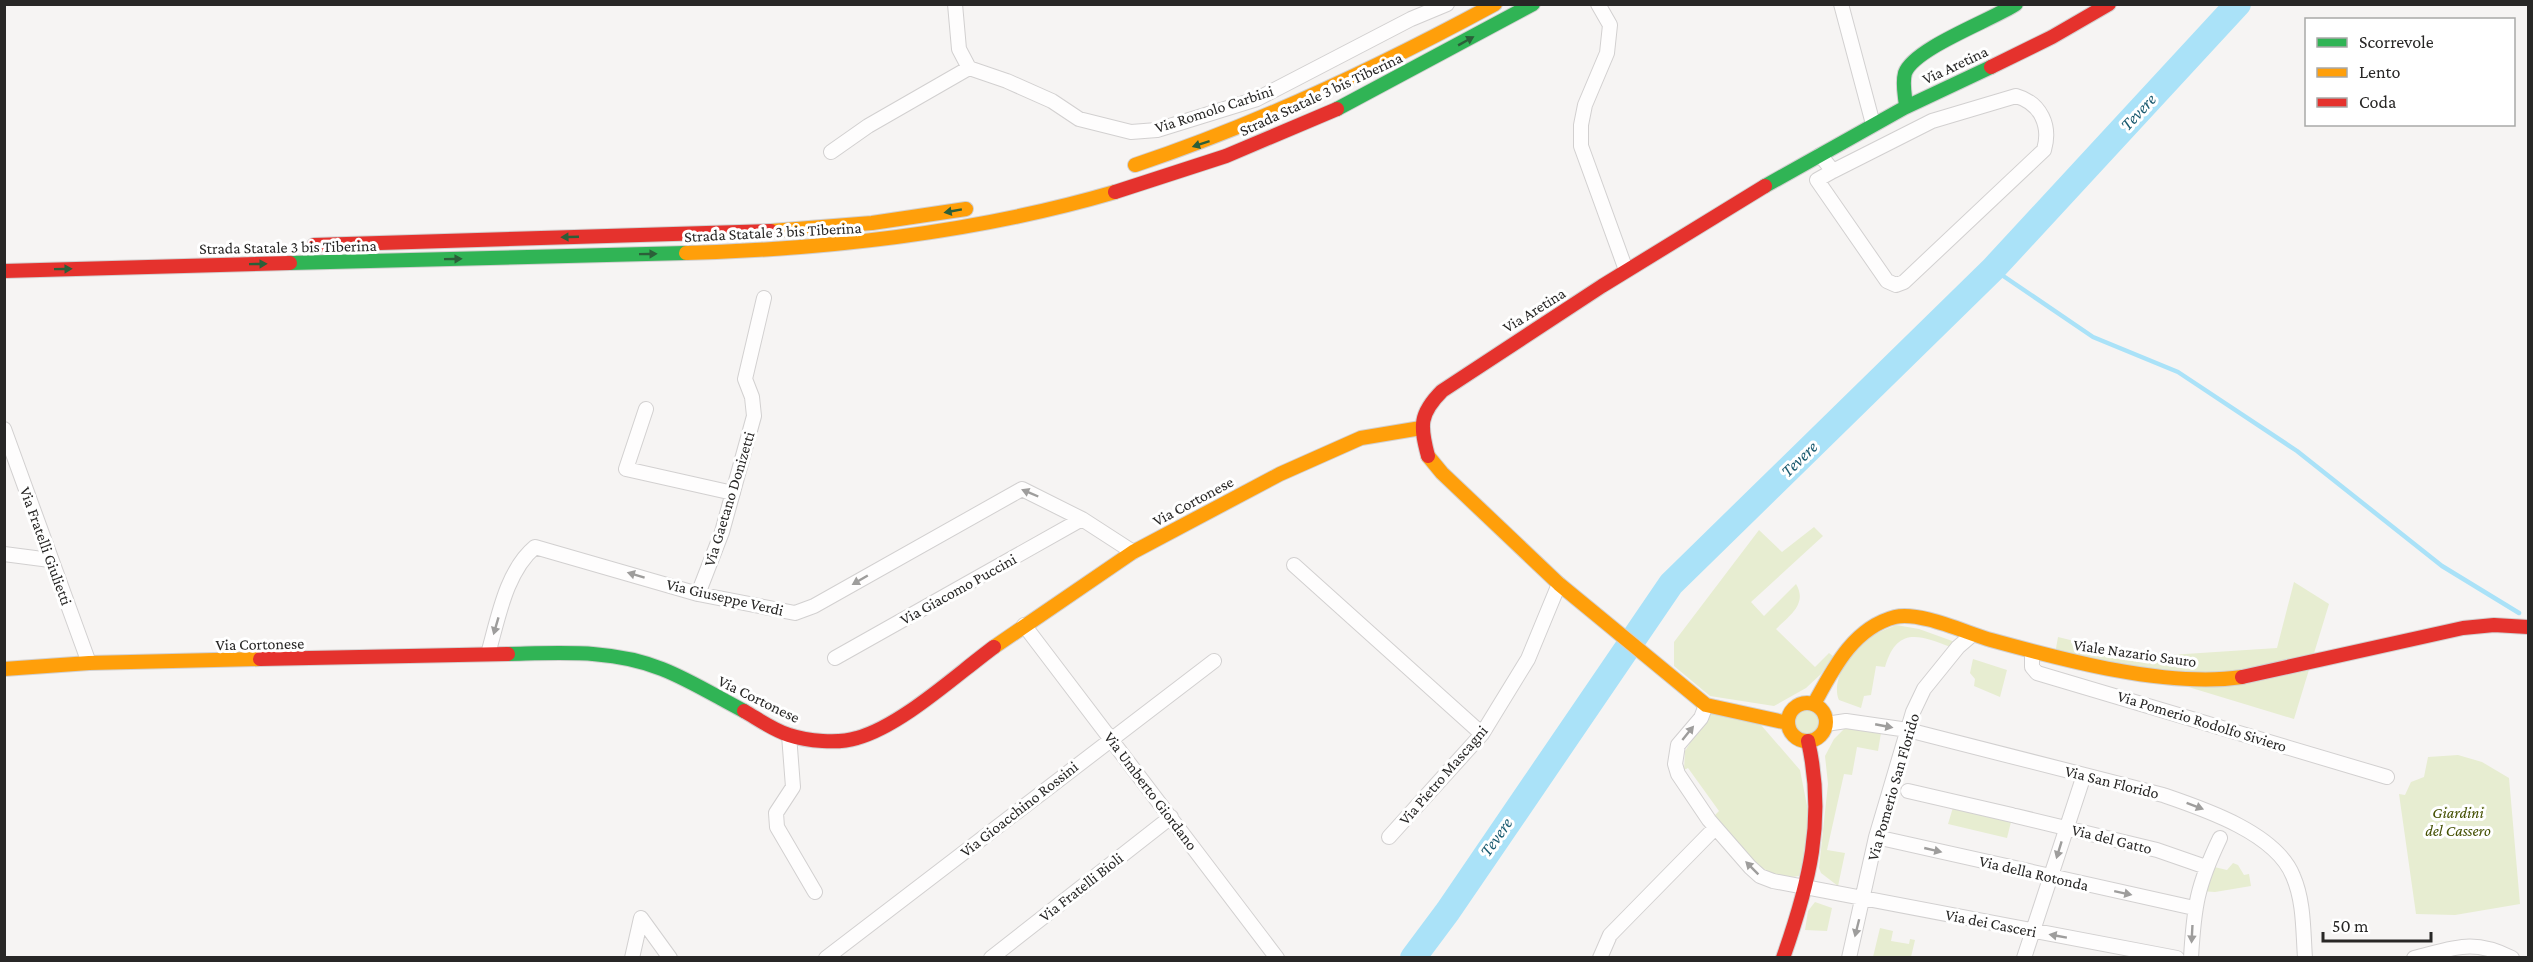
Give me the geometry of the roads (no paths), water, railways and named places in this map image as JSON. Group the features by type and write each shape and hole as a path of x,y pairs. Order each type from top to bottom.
{"main road":[{"name":"Strada Statale 3 bis Tiberina","path":"1118,171 1208,142 1280,114 1408,52 1495,4"},
{"name":"Strada Statale 3 bis Tiberina","path":"4,271 788,250 872,243 957,229 1112,191 1202,163 1286,132 1415,70 1533,4"},
{"path":"1906,106 1903,80 1907,68 1920,55 2016,4"},
{"name":"Via Aretina","path":"1421,428 1428,405 1442,391 1626,270 1873,124 1906,106 2073,29 2109,4"},
{"name":"Strada Statale 3 bis Tiberina","path":"300,245 785,231 872,223 977,207"},
{"path":"1421,428 1428,458 1442,473 1559,584 1686,690 1706,705 1788,723"},
{"name":"Via Cortonese","path":"4,669 89,663 586,652 629,659 663,669 789,735 836,741 855,739 877,731 1024,625 1133,552 1281,474 1361,438 1421,428"},
{"name":"Viale Nazario Sauro","path":"1814,704 1839,659 1856,639 1897,616 1923,620 2032,653 2132,672 2198,680 2261,674 2377,650 2471,626 2500,623 2529,627"},
{"path":"1802,703 1814,704 1824,712 1826,724 1820,736 1808,741 1792,734 1788,723 1791,711 1796,706 1802,703"},
{"path":"1783,957 1805,886 1817,833 1816,768 1808,741"}],"street":[{"path":"831,152 868,126 969,68 959,49 955,4"},
{"name":"Via Romolo Carbini","path":"969,68 1007,81 1052,101 1079,119 1131,132 1157,130 1257,99 1411,19 1447,4"},
{"path":"1599,4 1610,25 1607,53 1585,105 1581,125 1581,146 1626,270"},
{"path":"1841,4 1873,124"},
{"path":"2016,96 2028,100 2045,122 2048,136 2044,150 1904,282 1896,285 1887,281 1817,180 1833,171 1932,121 2016,96"},
{"path":"1820,155 1833,171"},
{"name":"Via Gaetano Donizetti","path":"698,594 722,532 754,416 752,397 745,379 764,298"},
{"path":"646,409 626,469 733,493"},
{"name":"Via Fratelli Giulietti","path":"4,429 89,663"},
{"name":"Via Giuseppe Verdi","path":"488,654 506,595 523,557 535,547 698,594 795,614 814,606 1022,489 1082,519 1133,552"},
{"name":"Via Giacomo Puccini","path":"835,658 1082,519"},
{"path":"4,554 50,560"},
{"path":"1294,566 1482,734"},
{"name":"Via Pietro Mascagni","path":"1389,837 1482,734 1528,658 1559,584"},
{"name":"Via Umberto Giordano","path":"1024,625 1277,957"},
{"name":"Via Pomerio San Florido","path":"1849,957 1864,899 1876,837 1913,712 1924,689 1958,647 1972,635"},
{"name":"Via Pomerio Rodolfo Siviero","path":"2032,653 2032,667 2037,673 2387,777"},
{"name":"Via Gioacchino Rossini","path":"826,957 1111,738 1214,662"},
{"name":"Via dei Casceri","path":"1706,705 1701,718 1678,746 1675,764 1678,774 1715,828 1760,876 1773,881 1864,899 2177,957"},
{"name":"Via San Florido","path":"1826,724 1846,721 1908,730 2163,795 2224,828 2256,835 2285,860 2293,874 2301,904 2305,957"},
{"path":"789,735 793,787 777,813 777,827 815,892"},
{"path":"2024,957 2084,775"},
{"name":"Via del Gatto","path":"1890,786 2157,850 2206,867"},
{"name":"Via Fratelli Bioli","path":"991,957 1008,952 1171,817"},
{"path":"1600,957 1610,935 1715,828"},
{"path":"2191,957 2194,908 2206,867 2224,828"},
{"name":"Via della Rotonda","path":"1876,837 2194,908"},
{"path":"632,957 641,918 669,957"},
{"path":"2414,957 2461,946 2485,946 2512,957"}],"waterway":[{"name":"Tevere","path":"1413,958 1448,911 1671,584 1993,269 2238,4"},
{"path":"1993,269 2093,337 2178,372 2297,451 2442,566 2519,613"}],"park label":[{"name":"Giardini del Cassero","path":"2458,821"}]}
